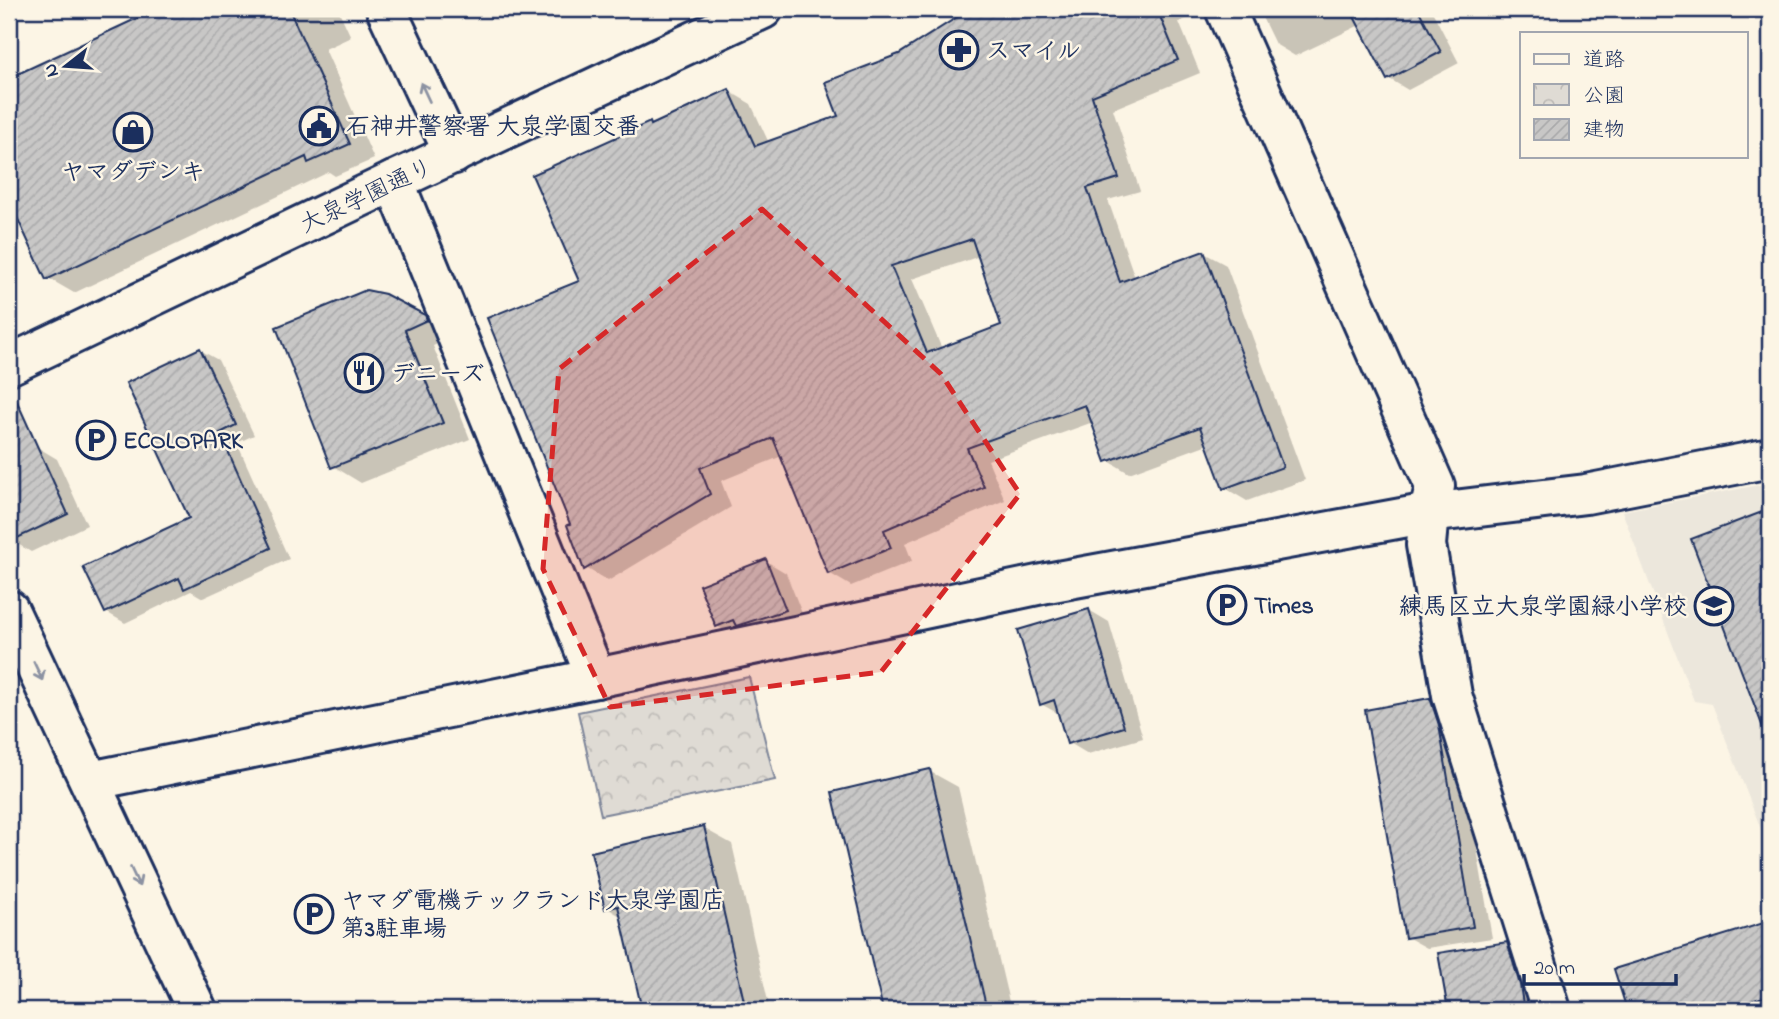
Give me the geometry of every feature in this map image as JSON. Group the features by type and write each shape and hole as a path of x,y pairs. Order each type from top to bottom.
{"street":[{"path":"386,9 454,154"},
{"name":"大泉学園通り","path":"9,365 763,9"},
{"path":"1225,9 1435,486 1426,545 1452,695 1551,1010"},
{"path":"394,181 596,678"},
{"path":"90,781 1047,583 1429,513 1586,495 1770,458"},
{"path":"9,610 197,1010"}],"highlighted area":[{"path":"762,209 941,374 1020,494 881,672 610,707 543,569 559,369"}],"shaded area":[{"name":"練馬区立大泉学園緑小学校","path":"1770,483 1770,852 1712,704 1694,701 1622,511"}],"green space":[{"path":"749,677 775,780 601,815 578,712"}],"building":[{"path":"157,9 289,9 350,144 308,163 306,157 46,280 9,200 9,78"},
{"path":"970,9 1157,9 1178,60 1092,96 1119,178 1087,188 1120,282 1204,251 1283,467 1223,489 1200,427 1106,462 1085,405 967,448 984,487 884,530 891,548 828,574 773,438 700,468 710,494 584,570 567,525 570,524 487,318 579,281 532,175 729,89 755,146 838,116 825,82 899,54","holes":["972,239 1001,325 927,353 891,266"]},
{"path":"1350,9 1418,9 1441,52 1387,80"},
{"path":"366,290 385,294 425,315 427,320 405,330 443,423 331,468 276,327"},
{"path":"200,348 236,425 220,433 271,548 184,589 179,578 105,613 83,567 189,518 126,383"},
{"path":"9,387 68,514 9,542"},
{"path":"1770,509 1770,737 1767,738 1691,539"},
{"path":"766,559 786,610 736,626 733,620 716,627 699,585"},
{"path":"1089,609 1124,727 1067,744 1054,700 1040,705 1018,630"},
{"path":"1430,698 1439,725 1473,927 1405,938 1365,710"},
{"path":"930,769 987,1010 883,1010 832,792"},
{"path":"704,826 746,1010 642,1010 618,906 605,909 591,852"},
{"path":"1770,921 1770,995 1722,1010 1627,1010 1614,969"},
{"path":"1507,942 1520,985 1524,1010 1448,1010 1438,953"}],"place":[{"name":"スマイル","path":"959,50"},
{"name":"石神井警察署 大泉学園交番","path":"319,126"},
{"name":"ヤマダデンキ","path":"133,132"},
{"name":"デニーズ","path":"364,373"},
{"name":"ECOLOPARK","path":"96,440"},
{"name":"Times","path":"1227,605"},
{"name":"練馬区立大泉学園緑小学校","path":"1714,606"},
{"name":"ヤマダ電機テックランド大泉学園店 第3駐車場","path":"314,914"}]}
